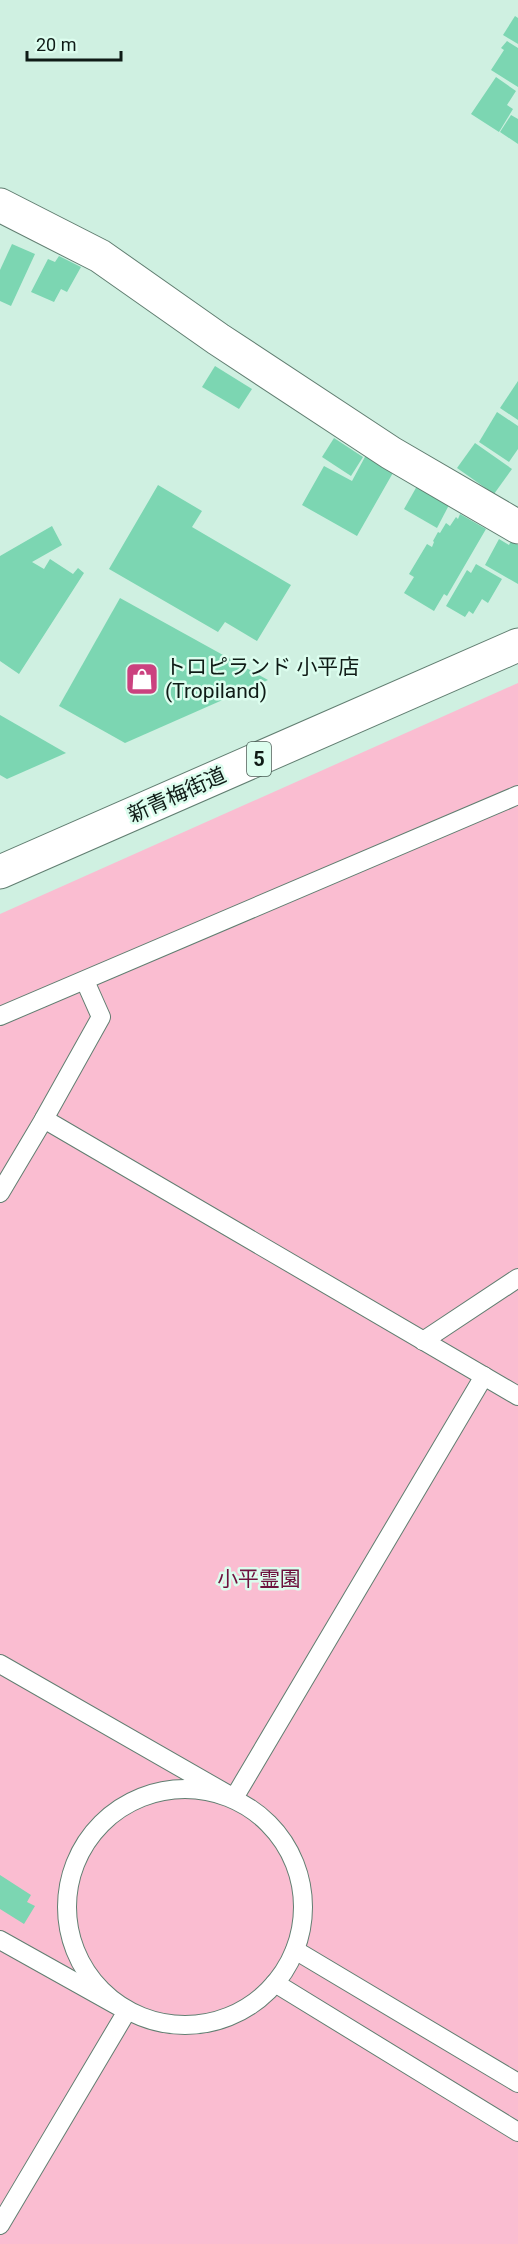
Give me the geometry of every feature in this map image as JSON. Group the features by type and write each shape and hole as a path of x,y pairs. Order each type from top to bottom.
{"street":[{"path":"0,205 100,256 218,339 391,453 515,519"},
{"name":"新青梅街道","path":"0,872 518,645"}],"lane":[{"path":"0,1016 518,795"},
{"path":"0,1193 101,1017 85,981"},
{"path":"44,1119 518,1396"},
{"path":"423,1341 518,1278"},
{"path":"234,1798 484,1376"},
{"path":"0,1664 259,1814 280,1836 295,1861 303,1890 303,1921 296,1950 287,1967 275,1983 250,2006 217,2021 180,2025 145,2019 0,1940"},
{"path":"127,2011 91,1979 75,1952 68,1922 68,1891 76,1860 92,1833 114,1812 142,1797 172,1789 204,1790 234,1798"},
{"path":"296,1950 518,2083"},
{"path":"275,1983 518,2132"},
{"path":"0,2225 127,2011"}],"green space":[{"name":"小平霊園","path":"518,683 518,2244 0,2244 0,914"}],"building":[{"path":"515,16 518,18 518,44 503,35"},
{"path":"507,41 518,48 518,87 491,70 504,50 501,48"},
{"path":"496,77 516,91 507,105 513,109 499,132 471,114"},
{"path":"511,115 518,119 518,144 500,132"},
{"path":"12,244 35,254 11,306 0,301 0,270"},
{"path":"59,256 81,267 67,292 61,289 54,302 31,292 48,259 55,262"},
{"path":"215,366 252,389 239,409 202,387"},
{"path":"518,381 518,420 500,408"},
{"path":"497,412 518,426 518,449 509,462 479,442"},
{"path":"334,438 363,457 351,476 322,457"},
{"path":"475,443 512,469 494,494 457,468"},
{"path":"366,455 394,471 357,536 302,505 324,466 352,481"},
{"path":"158,485 202,511 192,527 291,585 257,641 225,622 218,632 109,569"},
{"path":"417,486 449,505 437,528 404,509"},
{"path":"460,514 486,529 447,596 444,594 434,611 404,593 414,577 409,574 427,544 432,547 438,532 440,533 446,523 450,526"},
{"path":"52,526 62,545 32,562 44,569 50,559 73,574 78,568 84,573 19,674 0,661 0,556"},
{"path":"499,539 509,545 511,541 518,545 518,584 485,565"},
{"path":"476,564 502,579 488,603 482,599 473,614 469,611 465,617 446,606 467,570 471,573"},
{"path":"120,598 268,680 125,743 59,706"},
{"path":"0,715 66,753 7,779 0,775"},
{"path":"0,1875 31,1895 27,1902 35,1906 24,1924 0,1909"}],"place":[{"name":"トロピランド 小平店 (Tropiland)","path":"142,679"}]}
